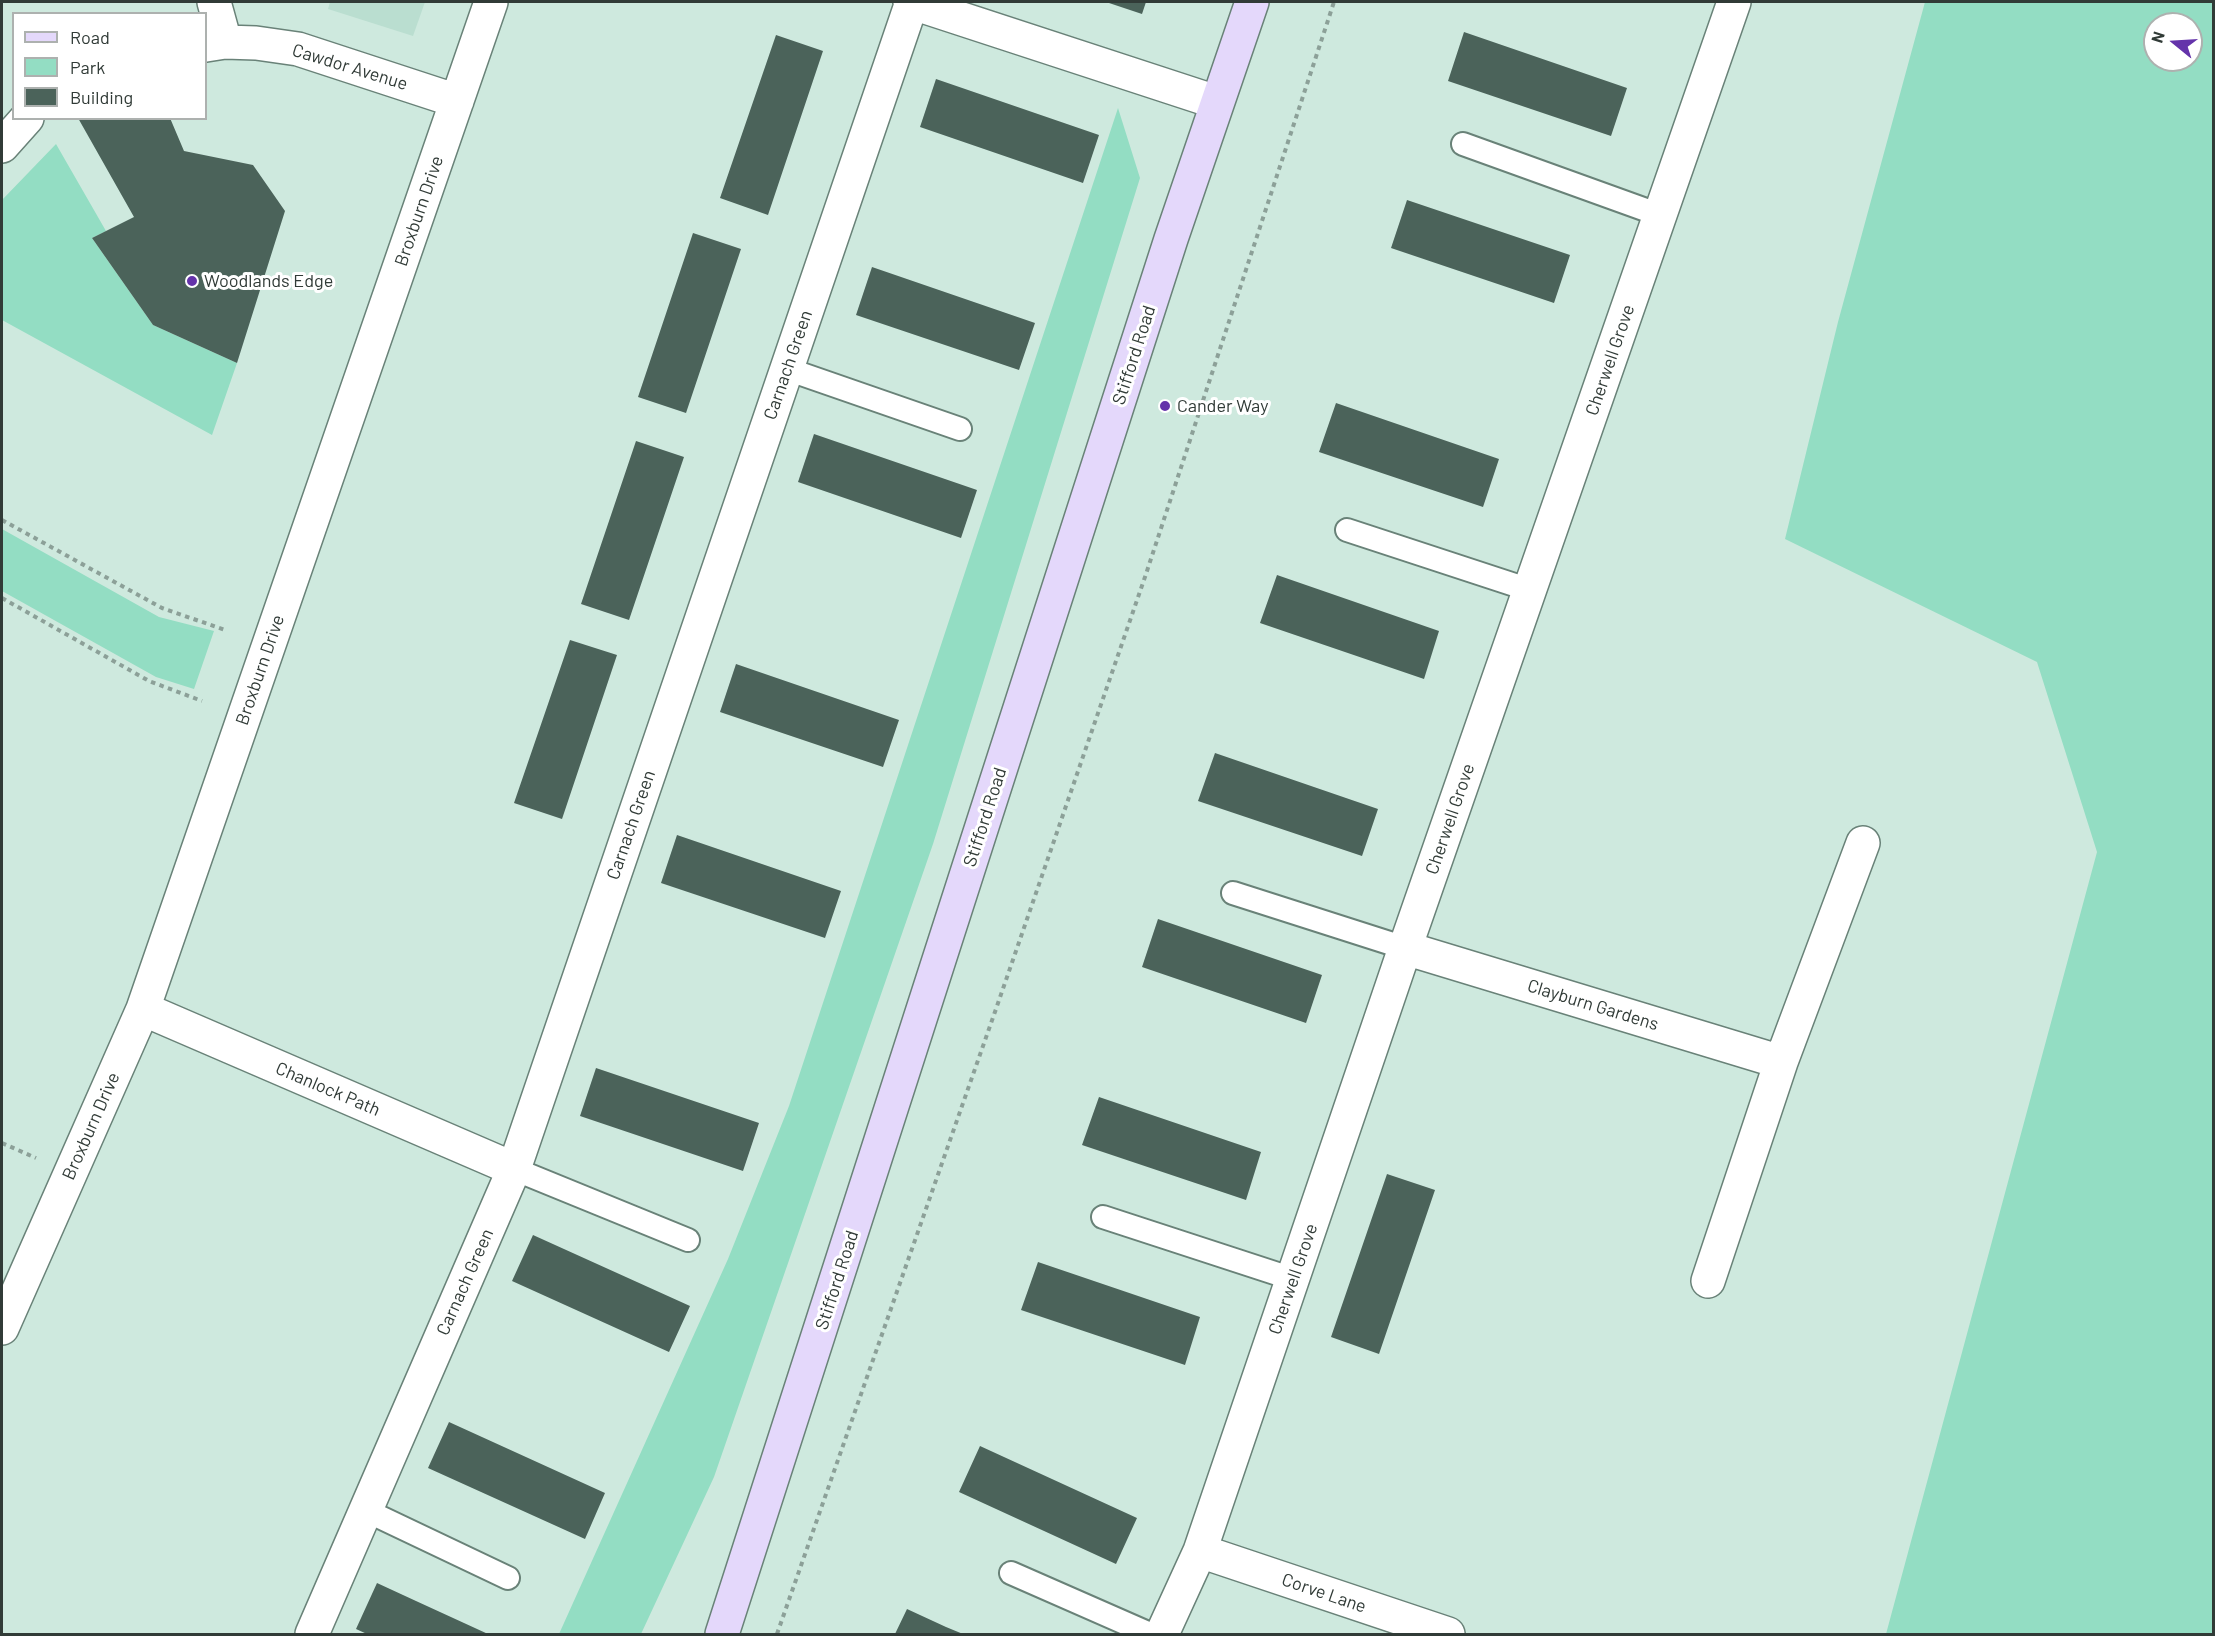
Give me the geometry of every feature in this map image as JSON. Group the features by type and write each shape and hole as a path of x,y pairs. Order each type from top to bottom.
{"main road":[{"name":"Stifford Road","path":"722,1635 1216,102 1252,2"}],"street":[{"path":"214,2 215,43"},
{"name":"Broxburn Drive","path":"2,1328 143,1009 491,2"},
{"path":"911,2 1216,102"},
{"name":"Carnach Green","path":"312,1635 514,1169 911,2"},
{"name":"Cherwell Grove","path":"1162,1635 1200,1551 1405,948 1734,2"},
{"name":"Cawdor Avenue","path":"215,43 256,43 298,49 457,101"},
{"path":"2,146 25,120"},
{"path":"1708,1281 1782,1062 1863,843"},
{"name":"Clayburn Gardens","path":"1405,948 1782,1062"},
{"name":"Chanlock Path","path":"143,1009 514,1169"},
{"name":"Corve Lane","path":"1200,1551 1448,1635"}],"lane":[{"path":"1463,144 1660,215"},
{"path":"787,369 960,429"},
{"path":"1347,530 1530,590"},
{"path":"1233,894 1405,948"},
{"path":"514,1169 688,1240"},
{"path":"1103,1217 1293,1279"},
{"path":"365,1510 508,1578"},
{"path":"1011,1573 1150,1635"}],"path":[{"path":"777,1635 1146,574 1334,2"},
{"path":"2,520 162,608 225,630"},
{"path":"2,598 149,681 202,701"},
{"path":"2,1143 37,1158"}],"shaded area":[{"path":"330,2 425,2 413,36 328,9"}],"green space":[{"path":"1925,2 2213,2 2213,1634 1886,1634 2097,852 2037,662 1785,539 1838,322"},
{"path":"1118,108 1140,178 933,844 714,1477 641,1634 559,1634 728,1259 789,1106"},
{"path":"56,144 106,231 92,238 153,325 237,363 212,435 2,320 2,200"},
{"path":"2,529 159,617 214,631 194,689 156,677 2,591"}],"building":[{"path":"1106,2 1146,2 1142,14"},
{"path":"1464,32 1627,88 1611,136 1448,81"},
{"path":"776,35 823,51 768,215 720,198"},
{"path":"936,79 1099,135 1083,183 920,127"},
{"name":"Woodlands Edge","path":"79,120 171,120 184,151 253,165 285,211 237,363 153,325 92,238 134,217"},
{"path":"1407,200 1570,255 1554,303 1391,248"},
{"path":"693,233 741,249 686,413 638,397"},
{"path":"872,267 1035,323 1019,370 856,315"},
{"path":"1336,403 1499,459 1483,507 1319,452"},
{"path":"814,434 977,490 961,538 798,482"},
{"path":"636,441 684,457 629,620 581,604"},
{"path":"1277,575 1439,631 1424,679 1260,623"},
{"path":"570,640 617,655 562,819 514,803"},
{"path":"736,664 899,720 883,767 720,712"},
{"path":"1215,753 1378,809 1362,856 1198,801"},
{"path":"677,835 841,891 825,938 661,883"},
{"path":"1158,919 1322,975 1306,1023 1142,967"},
{"path":"596,1068 759,1123 743,1171 580,1116"},
{"path":"1099,1097 1261,1152 1246,1200 1082,1145"},
{"path":"1387,1174 1435,1190 1379,1354 1331,1337"},
{"path":"533,1235 690,1306 669,1352 512,1281"},
{"path":"1038,1262 1200,1317 1185,1365 1021,1310"},
{"path":"449,1422 605,1493 585,1539 428,1468"},
{"path":"980,1446 1137,1518 1116,1564 959,1492"},
{"path":"377,1583 488,1634 367,1634 356,1629"},
{"path":"907,1609 946,1627 963,1634 895,1634"}],"place":[{"name":"Woodlands Edge","path":"192,281"},
{"name":"Cander Way","path":"1165,406"}]}
